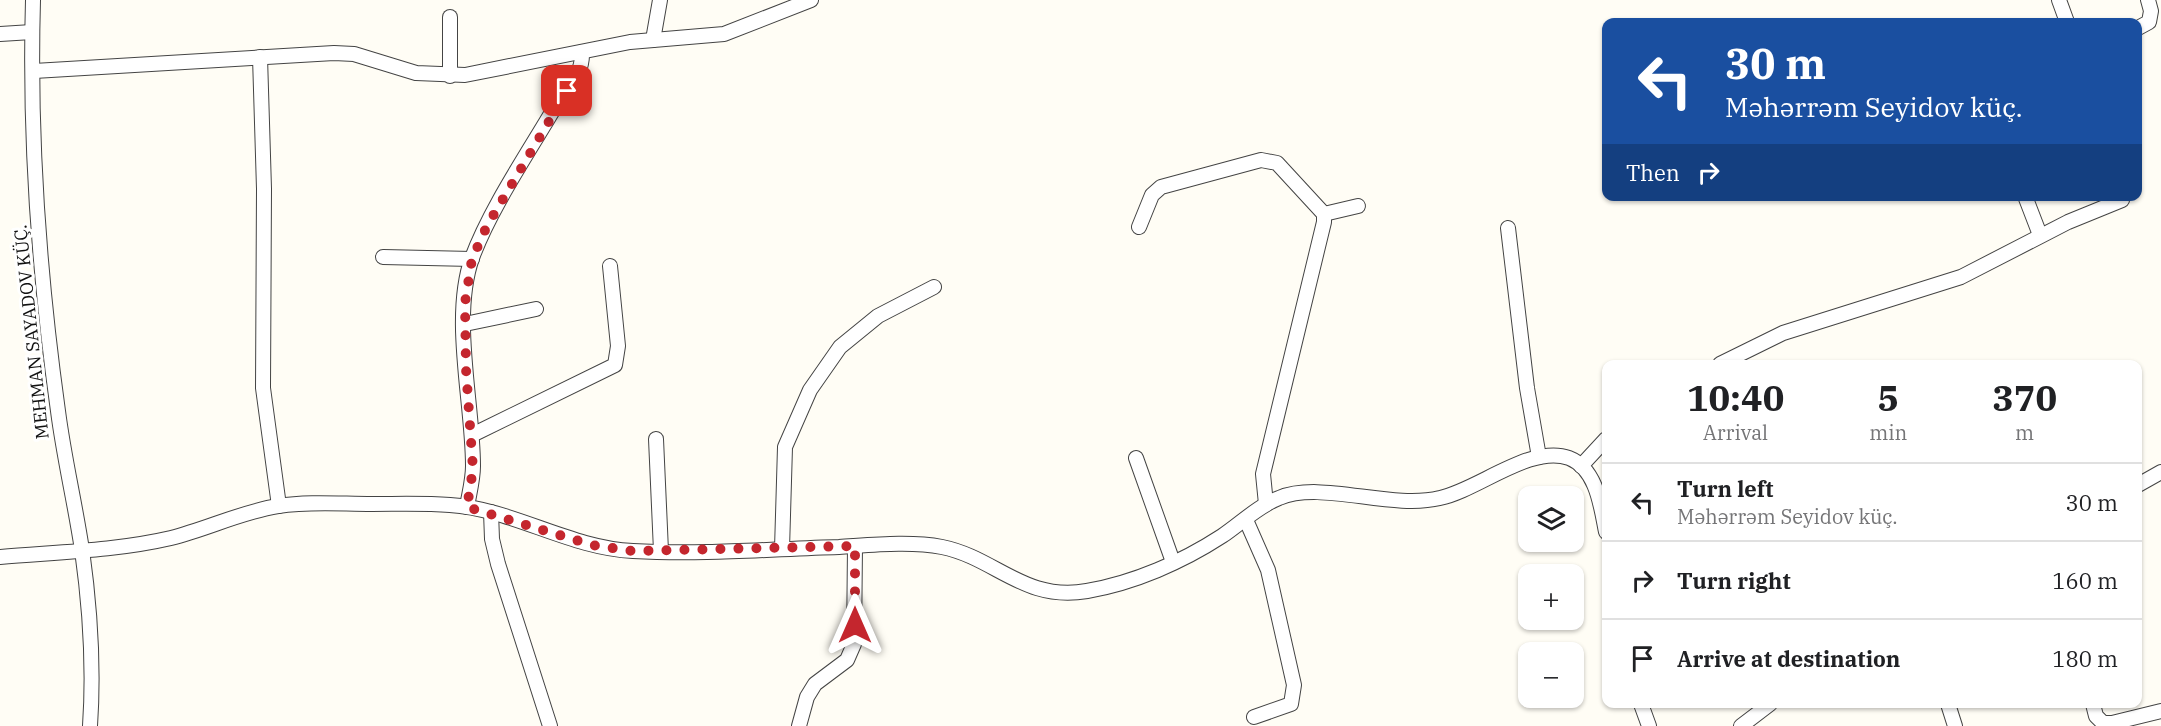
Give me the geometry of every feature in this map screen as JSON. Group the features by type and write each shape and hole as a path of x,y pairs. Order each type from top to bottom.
{"street":[{"name":"MEHMAN SAYADOV KÜÇ.","path":"33,0 36,225 42,298 63,449 82,550 93,689 90,726"},
{"path":"653,40 660,0"},
{"path":"34,71 326,53 354,54 416,73 450,76 653,40 724,34 811,0"},
{"path":"2060,0 2066,18"},
{"path":"2142,26 2149,22 2151,11 2148,0"},
{"path":"450,17 450,76"},
{"path":"0,34 32,32"},
{"path":"467,507 473,469 465,324 468,278 472,259 487,226 557,104 577,78 583,65 582,52"},
{"path":"260,57 264,189 263,388 279,506"},
{"path":"1138,228 1152,195 1161,187 1261,160 1277,163 1324,214 1324,222 1263,474 1266,504"},
{"path":"2027,201 2040,235"},
{"path":"1728,360 1783,333 1961,277 2014,251 2040,235 2120,201"},
{"path":"1324,214 1358,206"},
{"path":"1508,228 1527,388 1539,457"},
{"path":"383,257 472,259"},
{"path":"472,435 615,365 618,346 610,266"},
{"path":"782,549 785,447 810,390 840,347 878,316 934,287"},
{"path":"465,324 536,309"},
{"path":"656,439 661,551"},
{"path":"1581,466 1602,443"},
{"path":"0,557 136,545 175,537 249,513 279,506 327,503 467,507 491,512 592,545 632,551 855,546 944,547 1031,587 1062,593 1101,588 1195,553 1281,496 1311,492 1406,502 1424,501 1463,491 1539,457 1569,458 1581,466 1592,481 1602,511"},
{"path":"1136,458 1173,562"},
{"path":"2142,483 2161,472"},
{"path":"491,512 492,539 498,564 550,726"},
{"path":"1246,520 1268,570 1294,685 1291,704 1254,717"},
{"path":"799,726 811,691 847,660 855,644 855,546"},
{"path":"1642,708 1648,726"},
{"path":"1741,726 1765,708"},
{"path":"1949,708 1955,726"},
{"path":"2094,708 2103,723 2112,723 2161,711"}],"route":[{"path":"567,91 557,104 487,226 472,259 465,303 466,369 473,469 467,507 491,512 608,549 661,551 855,546 855,625"}]}
